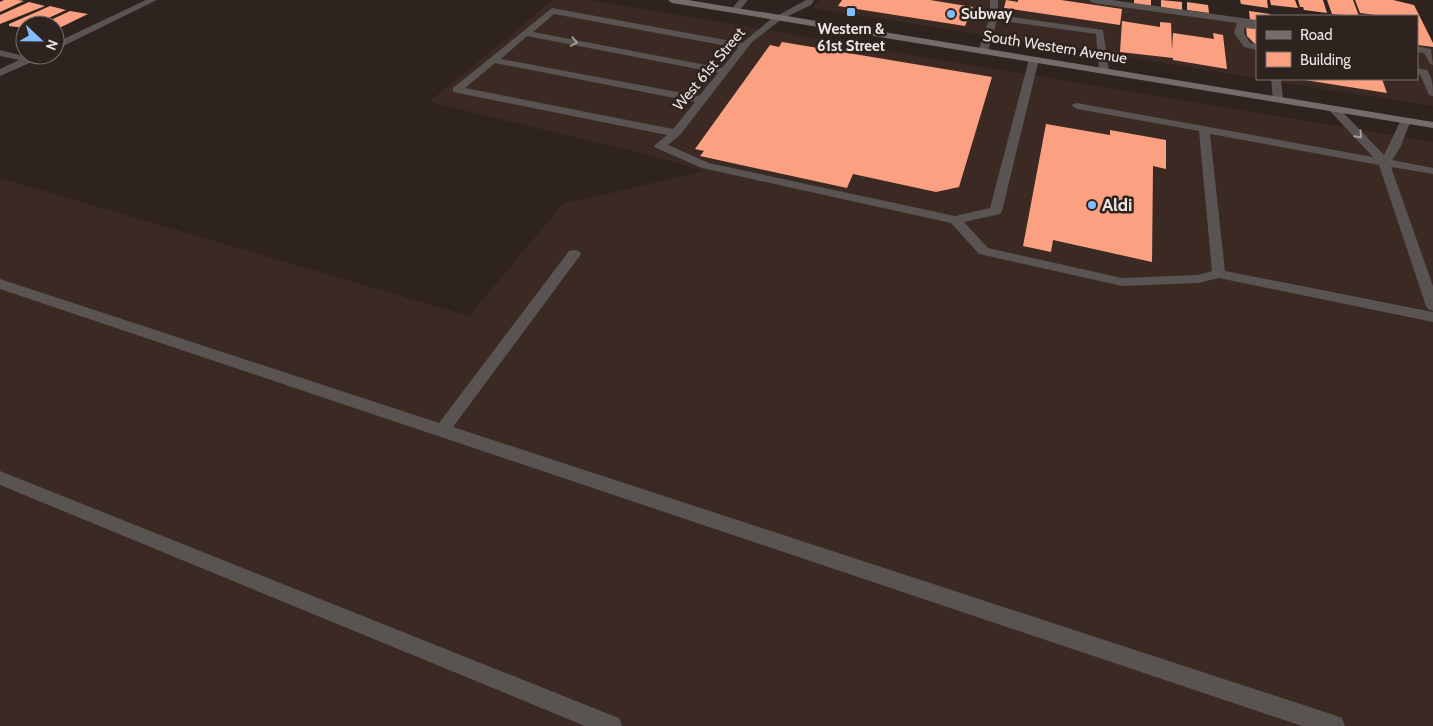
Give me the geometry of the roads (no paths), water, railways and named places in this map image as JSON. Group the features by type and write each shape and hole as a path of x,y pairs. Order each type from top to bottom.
{"main road":[{"name":"South Western Avenue","path":"672,0 1433,125"}],"street":[{"path":"65,42 153,0"},
{"path":"735,10 744,0"},
{"name":"West 61st Street","path":"810,0 808,3 779,17 749,40 676,133 660,146 706,166 955,220"},
{"path":"983,51 994,17 994,0"},
{"path":"1093,0 1256,25"},
{"path":"676,133 457,90 552,11 744,46"},
{"path":"994,17 1100,32 1104,71"},
{"path":"1256,25 1240,25 1239,33 1248,46 1256,47"},
{"path":"526,33 724,71"},
{"path":"1418,48 1433,48"},
{"path":"1418,48 1428,51 1433,62"},
{"path":"0,53 15,55"},
{"path":"955,220 996,211 1034,59"},
{"path":"493,60 702,100"},
{"path":"0,73 17,65"},
{"path":"1425,72 1433,93"},
{"path":"1276,80 1278,99"},
{"path":"1077,106 1433,171"},
{"path":"1333,108 1384,162 1433,306"},
{"path":"1384,162 1393,155 1399,133 1406,120"},
{"path":"1204,129 1219,274"},
{"path":"955,220 984,251 1122,282 1198,279 1219,274 1433,317"},
{"path":"442,430 574,254"},
{"path":"0,284 1334,726"},
{"path":"0,478 611,726"}],"place":[{"name":"Western & 61st Street","path":"851,12"},
{"name":"Subway","path":"951,14"},
{"name":"Aldi","path":"1092,205"}]}
